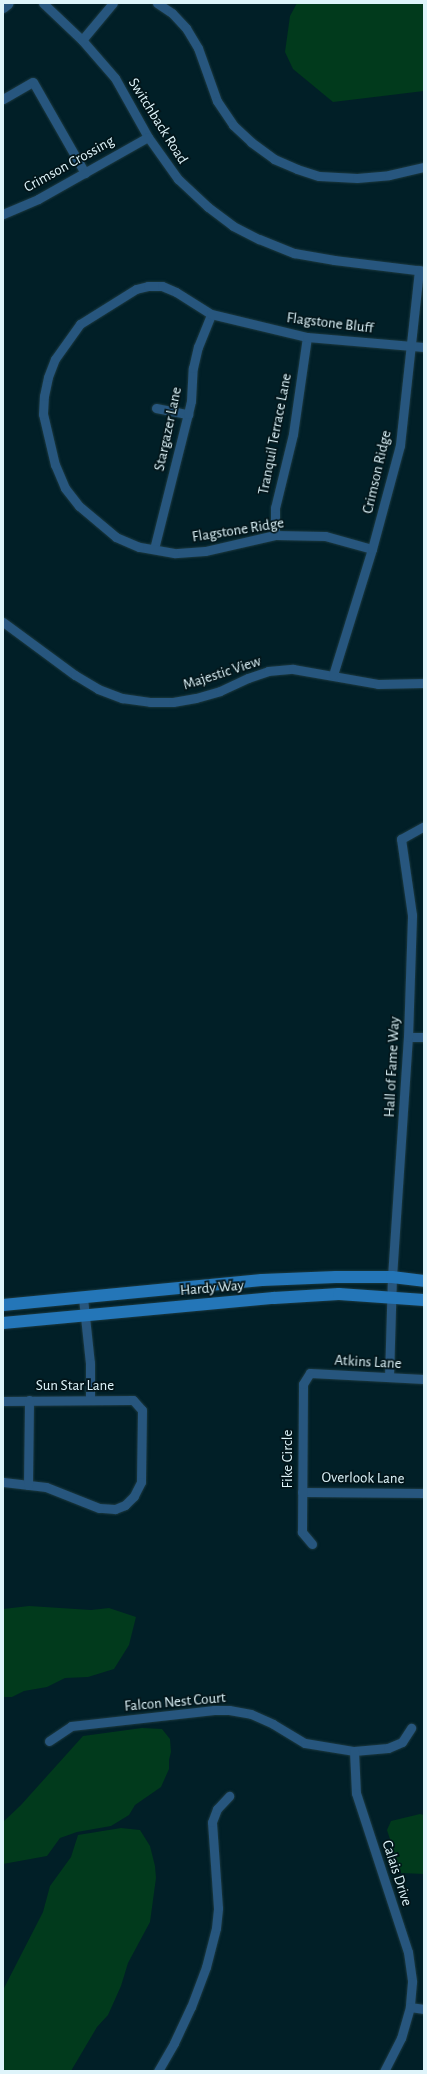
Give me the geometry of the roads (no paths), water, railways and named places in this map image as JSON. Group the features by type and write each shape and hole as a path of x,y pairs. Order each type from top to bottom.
{"main road":[{"name":"Hardy Way","path":"3,1305 262,1280 336,1277 392,1277 424,1280"},
{"name":"Hardy Way","path":"3,1323 339,1294 424,1300"}],"street":[{"path":"3,7 8,3"},
{"name":"Switchback Road","path":"44,3 82,40 115,78 148,136 178,179 208,208 232,226 294,253 334,260 422,270"},
{"path":"82,40 113,3"},
{"path":"157,3 172,13 186,28 198,48 217,102 233,125 250,142 274,159 297,169 319,176 358,178 389,175 424,167"},
{"path":"3,99 34,82 85,173"},
{"name":"Crimson Crossing","path":"3,214 38,199 148,136"},
{"name":"Crimson Ridge","path":"333,675 372,549 400,445 422,270"},
{"name":"Flagstone Bluff","path":"154,549 139,546 116,537 79,506 65,488 55,465 43,414 44,396 48,377 55,359 66,340 80,324 136,290 148,286 162,286 176,292 211,314 307,338 424,348"},
{"name":"Stargazer Lane","path":"154,549 191,401 193,368 198,347 211,314"},
{"name":"Tranquil Terrace Lane","path":"275,535 275,508 293,434 307,338"},
{"path":"156,408 188,414"},
{"name":"Flagstone Ridge","path":"154,549 174,553 205,552 275,535 325,536 372,549"},
{"name":"Majestic View","path":"3,622 75,675 98,689 122,698 150,702 174,702 196,698 220,691 268,671 293,669 378,684 424,683"},
{"name":"Hall of Fame Way","path":"389,1377 392,1277 408,1037 412,915 401,839 424,826"},
{"path":"408,1037 424,1037"},
{"path":"83,1298 90,1364 90,1400"},
{"name":"Atkins Lane","path":"310,1373 424,1379"},
{"name":"Fike Circle","path":"310,1373 303,1384 302,1532 312,1544"},
{"path":"3,1482 28,1485 29,1400"},
{"name":"Sun Star Lane","path":"3,1401 133,1400 142,1410 141,1482 134,1496 125,1504 115,1509 99,1508 46,1487 28,1485"},
{"name":"Overlook Lane","path":"302,1492 424,1493"},
{"name":"Falcon Nest Court","path":"49,1741 70,1726 164,1715 229,1710 251,1714 305,1743 354,1751 388,1748 402,1742 411,1728"},
{"name":"Calais Drive","path":"354,1751 356,1793 408,1952 412,1982 410,2007 401,2038 384,2071"},
{"path":"158,2071 174,2043 191,2007 206,1967 216,1928 218,1908 212,1822 217,1809 229,1796"},
{"path":"410,2007 424,2009"}]}
